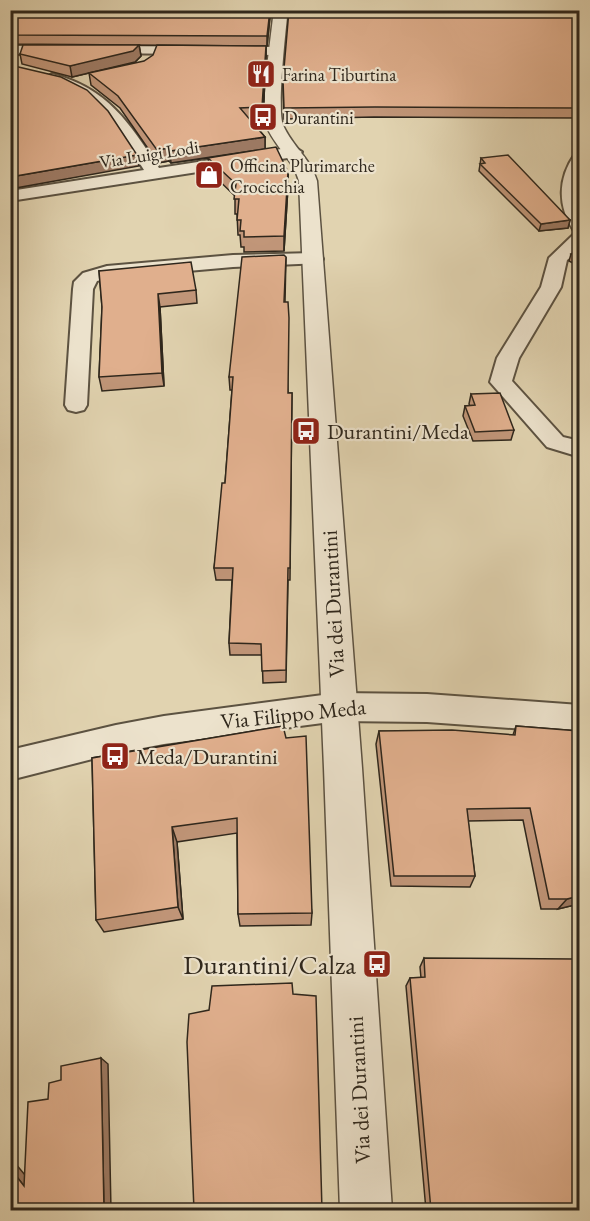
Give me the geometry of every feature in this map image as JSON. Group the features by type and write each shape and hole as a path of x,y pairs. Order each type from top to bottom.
{"main road":[{"path":"216,11 346,11"}],"street":[{"name":"Via dei Durantini","path":"275,11 280,17 272,118 277,131 294,152 308,177 343,768 366,1210"},
{"path":"12,64 15,50 67,50"},
{"path":"90,50 277,51"},
{"path":"143,65 150,58 152,50"},
{"path":"39,75 72,83 92,93 113,113 154,173"},
{"path":"72,83 95,79"},
{"name":"Via Luigi Lodi","path":"10,196 294,152"},
{"path":"579,156 570,173 570,190 571,212 579,227"},
{"path":"579,238 576,244 558,258 551,287 508,358 501,382 555,442 579,449"},
{"path":"76,405 83,289 84,282 90,277 107,272 222,262 314,259"},
{"name":"Via Filippo Meda","path":"10,765 116,739 165,730 338,707 427,708 579,719"}],"building":[{"path":"24,10 270,10 267,36 10,35 10,19"},
{"path":"289,10 579,10 579,108 284,108 283,80"},
{"path":"23,45 139,45 133,51 70,66 20,54"},
{"path":"157,45 266,46 262,107 240,108 265,137 170,151 168,148 157,150 118,96 89,73 144,61 153,55"},
{"path":"10,65 61,77 87,90 108,111 137,155 10,177"},
{"path":"276,147 288,172 284,236 244,237 244,231 240,231 241,220 237,220 239,199 234,199 236,184 208,158"},
{"path":"508,155 570,220 541,224 480,164 485,163 481,158"},
{"path":"579,250 579,258 571,254"},
{"path":"284,255 286,257 284,302 288,302 289,318 288,393 292,393 286,670 262,671 261,644 229,643 233,568 214,568 222,483 225,483 233,377 229,377 242,257"},
{"path":"191,262 196,290 158,294 162,373 99,377 102,307 99,271"},
{"path":"500,393 514,430 475,432 465,406 475,405 471,394"},
{"path":"283,726 286,738 306,736 312,913 238,914 237,818 172,827 178,907 96,920 92,758"},
{"path":"516,726 579,731 579,896 549,899 530,808 467,809 475,876 394,876 379,731 452,730 515,735"},
{"path":"424,958 574,959 579,981 579,1210 431,1210 410,978 425,977"},
{"path":"292,983 293,994 316,996 322,1210 194,1210 187,1042 189,1014 209,1010 212,986"},
{"path":"101,1058 104,1210 10,1210 10,1168 24,1186 28,1102 48,1099 49,1083 61,1080 61,1066"}],"place":[{"name":"Farina Tiburtina","path":"261,74"},
{"name":"Durantini","path":"263,117"},
{"name":"Officina Plurimarche Crocicchia","path":"209,175"},
{"name":"Durantini/Meda","path":"306,431"},
{"name":"Meda/Durantini","path":"115,756"},
{"name":"Durantini/Calza","path":"377,964"}]}
